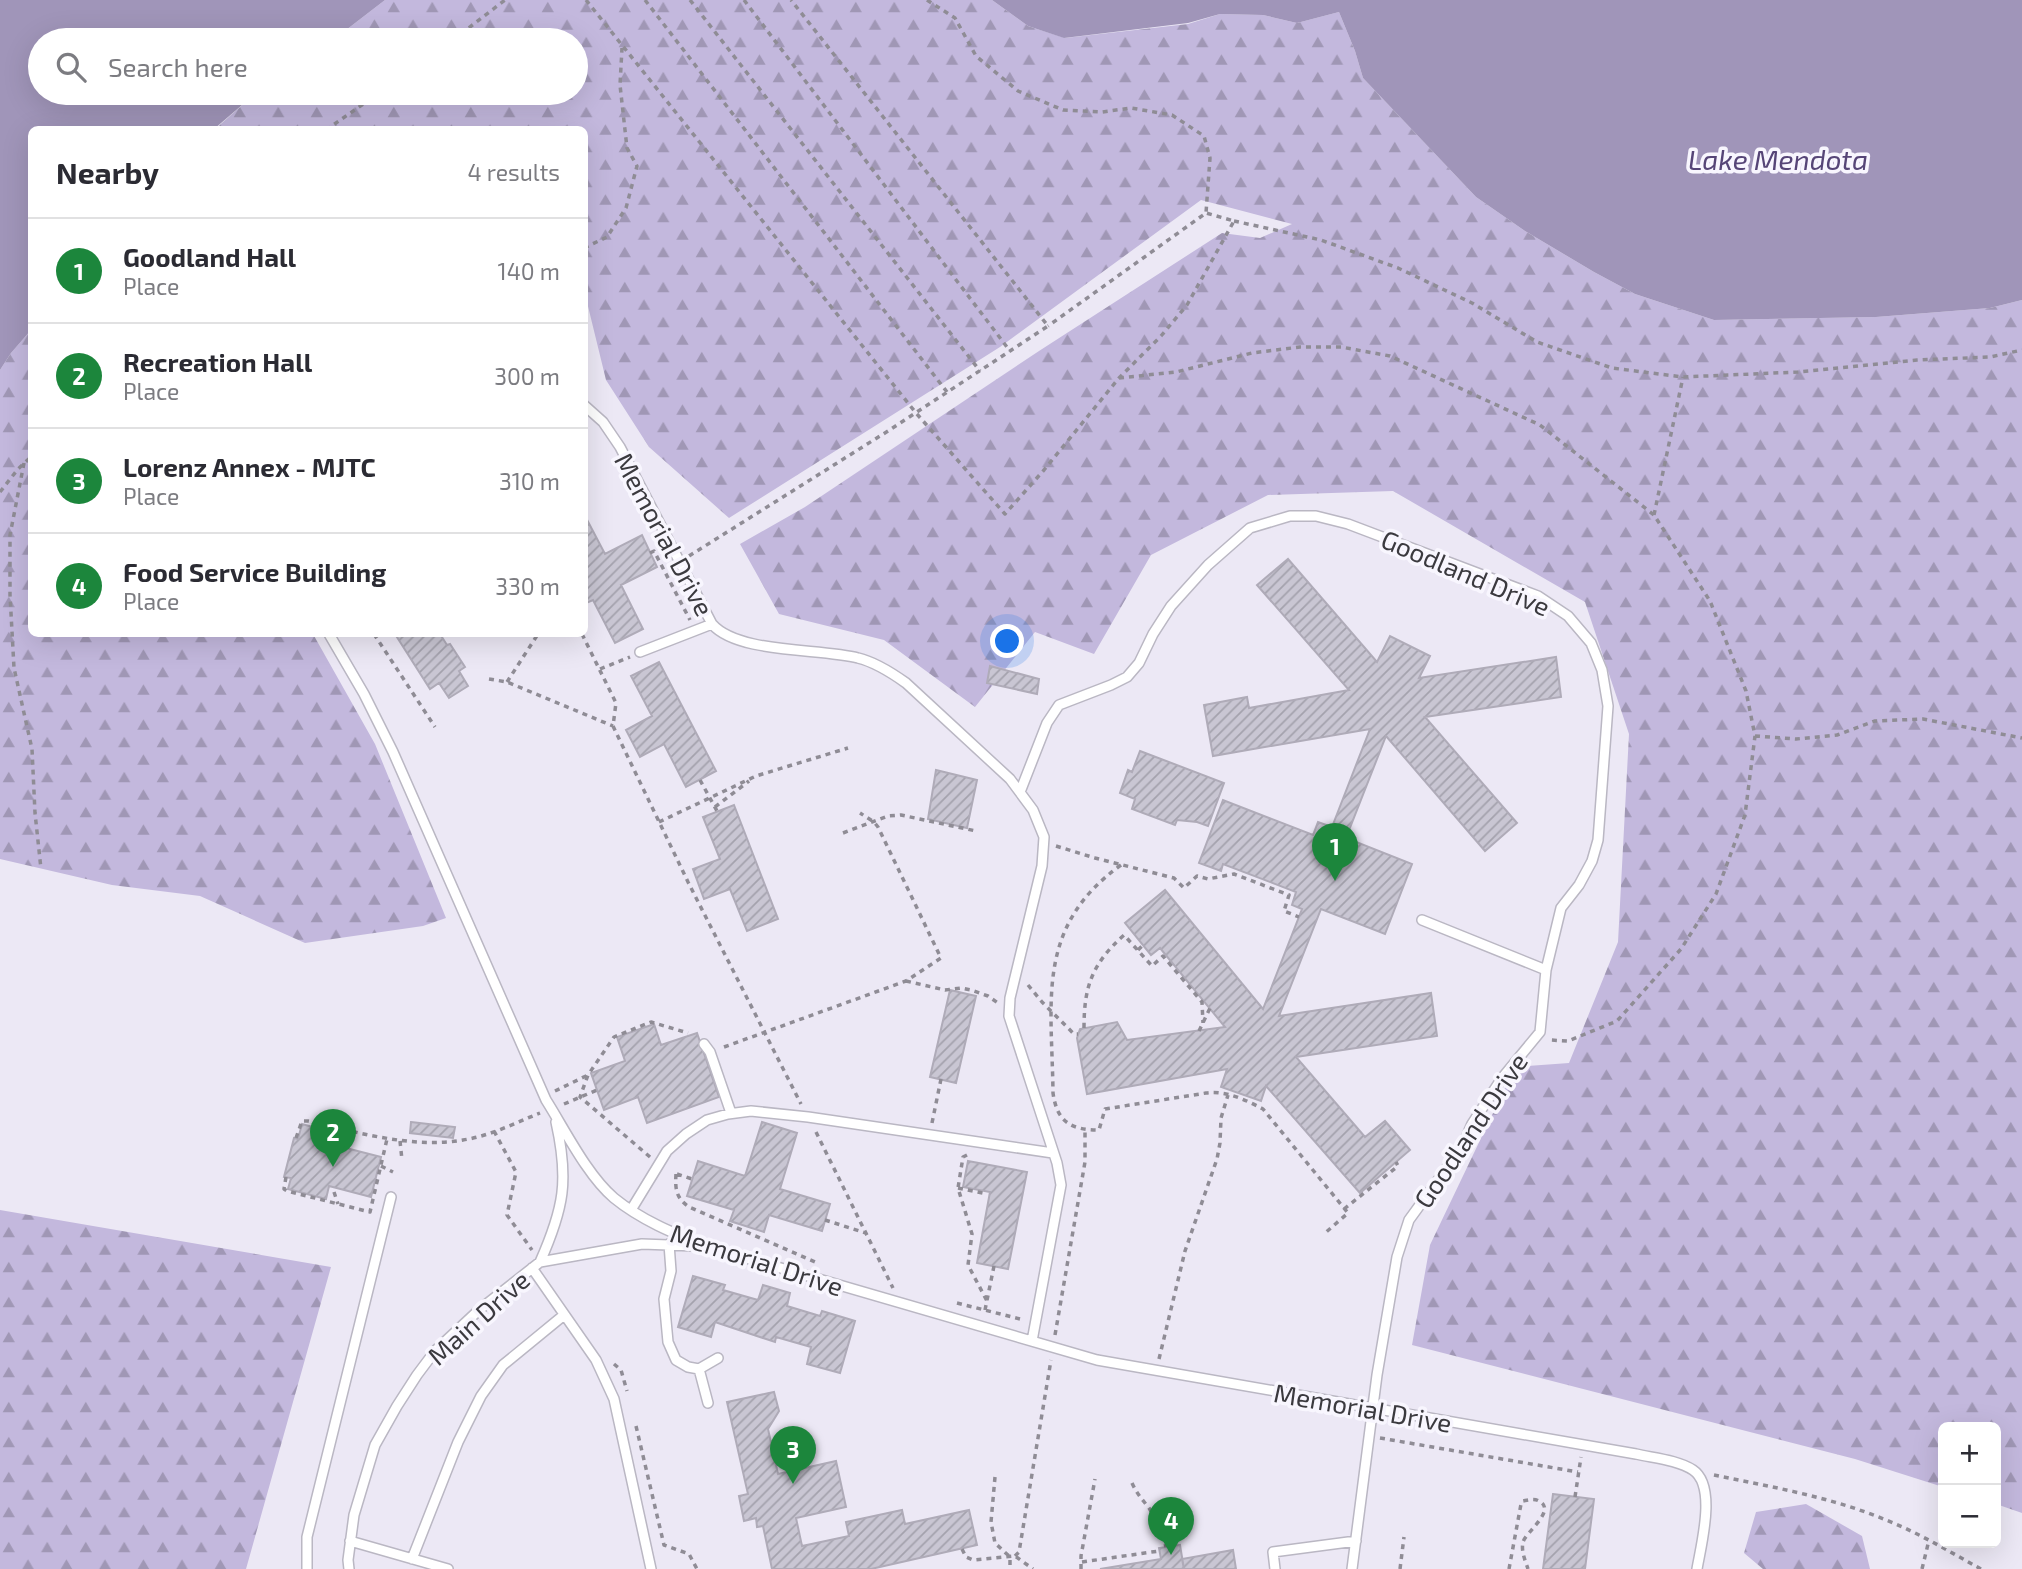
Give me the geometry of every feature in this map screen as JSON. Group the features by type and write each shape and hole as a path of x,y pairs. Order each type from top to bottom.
{"lane":[{"name":"Memorial Drive","path":"588,409 603,422 620,447 712,624 724,633 752,643 837,653 862,659 890,672 906,682 1010,779 1033,810 1044,837 1042,866 1014,978 1009,1016 1057,1163 1061,1185 1032,1341"},
{"name":"Goodland Drive","path":"1020,792 1047,723 1059,705 1127,677 1139,663 1153,634 1171,607 1208,565 1250,528 1290,516 1315,516 1348,524 1538,596 1568,616 1591,643 1602,670 1608,706 1598,840 1592,861 1579,885 1561,908 1546,970 1540,1032 1502,1078 1472,1124 1462,1147 1409,1220 1397,1257 1373,1407 1352,1569"},
{"path":"640,652 712,624"},
{"name":"Memorial Drive","path":"332,637 393,752 544,1096 599,1181 613,1197 645,1220 705,1246 1097,1360 1583,1444 1675,1463 1695,1471"},
{"path":"1422,920 1546,970"},
{"path":"704,1044 710,1052 731,1114"},
{"name":"Main Drive","path":"349,1569 354,1515 375,1445 417,1375 435,1351 470,1318 536,1265 555,1229 563,1181 562,1152 553,1111"},
{"path":"631,1210 667,1150 686,1134 707,1120 751,1111 1053,1153"},
{"path":"307,1569 307,1537 391,1197"},
{"name":"Main Drive","path":"536,1265 642,1244 705,1246"},
{"path":"669,1244 671,1271 664,1299 668,1342 676,1360 688,1367 699,1369 718,1358"},
{"path":"536,1265 564,1315 596,1360 614,1399 651,1569"},
{"path":"412,1559 458,1442 481,1395 503,1365 564,1315"},
{"path":"699,1369 708,1403"},
{"path":"1695,1471 1704,1487 1707,1505 1698,1569"},
{"path":"350,1541 448,1569"},
{"path":"1275,1569 1273,1552 1356,1541"}],"path":[{"path":"469,28 505,0"},
{"path":"586,0 916,412 1005,514 1119,378 1161,336 1186,305 1234,221"},
{"path":"645,0 948,392"},
{"path":"690,0 980,371"},
{"path":"744,0 1010,351"},
{"path":"791,0 1048,326"},
{"path":"927,0 955,18 976,56 1018,91 1063,110 1102,112 1131,108 1172,115 1204,136 1210,158 1206,213"},
{"path":"588,246 607,237 626,208 637,166 627,148 620,85 623,45"},
{"path":"332,126 362,105"},
{"path":"680,561 980,371 1206,213"},
{"path":"1206,213 1321,240 1398,268 1472,303 1538,342 1612,368 1683,377 1798,372 1917,360 1990,357 2022,350"},
{"path":"1654,515 1683,377"},
{"path":"0,492 28,460"},
{"path":"24,463 10,535 10,594 14,667 32,749 34,813 41,869"},
{"path":"650,553 654,551 695,630"},
{"path":"376,637 435,727"},
{"path":"507,682 536,637"},
{"path":"584,637 616,703 613,726 688,882 893,1287 884,1285"},
{"path":"600,669 640,652"},
{"path":"489,679 507,682 613,726"},
{"path":"1755,736 1796,738 1837,735 1875,721 1923,719 2022,738"},
{"path":"659,822 756,776 848,748"},
{"path":"778,762 780,768"},
{"path":"700,780 716,809 756,776"},
{"path":"710,1052 906,981 941,958 874,822 860,813"},
{"path":"843,833 888,816 901,816 976,831"},
{"path":"1044,842 1174,878 1184,888 1197,876 1208,879 1234,874 1289,895 1284,911 1299,917"},
{"path":"1121,865 1097,884 1080,905 1068,925 1054,960 1051,986 1056,1110 1071,1126 1099,1130 1105,1109 1216,1091 1263,1109 1348,1213 1324,1234"},
{"path":"1084,1028 1087,989 1095,968 1124,935 1153,966 1163,956 1202,1002 1203,1023"},
{"path":"1138,950 1143,946"},
{"path":"1014,978 1026,983 1074,1034 1078,1034"},
{"path":"906,981 945,990 971,990 988,996 1010,1010"},
{"path":"1199,1031 1210,1008"},
{"path":"580,1097 588,1075 614,1037 651,1022 688,1033"},
{"path":"544,1096 588,1075"},
{"path":"930,1135 941,1079"},
{"path":"296,1138 302,1121 400,1140 465,1140 553,1111 597,1090"},
{"path":"1156,1371 1185,1251 1217,1159 1221,1118 1228,1095"},
{"path":"580,1097 658,1164 692,1180"},
{"path":"286,1177 284,1189 287,1191 370,1212 387,1138"},
{"path":"400,1140 402,1160"},
{"path":"982,1143 963,1157 958,1188 972,1234 968,1265 987,1301"},
{"path":"1344,1209 1398,1166 1396,1162"},
{"path":"380,1166 393,1172"},
{"path":"676,1174 678,1195 689,1207 826,1267"},
{"path":"958,1188 987,1194"},
{"path":"334,1192 338,1204"},
{"path":"825,1220 866,1233"},
{"path":"985,1310 994,1266"},
{"path":"946,1300 1036,1323"},
{"path":"1369,1436 1578,1472"},
{"path":"1575,1497 1583,1444"},
{"path":"1695,1471 1804,1493 1885,1519 1930,1540 1981,1569"},
{"path":"995,1477 991,1522 995,1543 1010,1557 1010,1569"},
{"path":"1081,1569 1095,1479"},
{"path":"1132,1483 1138,1496 1157,1521 1166,1547"},
{"path":"1509,1569 1522,1501 1534,1500 1540,1501 1544,1510 1539,1523 1524,1539 1523,1557 1528,1569"},
{"path":"1400,1569 1404,1537"},
{"path":"1923,1569 1930,1540"},
{"path":"961,1549 966,1557 973,1560 1016,1556 1033,1569"},
{"path":"1081,1562 1159,1551"}],"green space":[{"path":"385,0 992,0 1028,26 1065,38 1188,24 1220,14 1263,15 1297,23 1339,12 1363,78 1476,197 1525,231 1635,294 1714,320 1876,317 1990,308 2022,300 2022,1513 2001,1506 2001,1422 1938,1422 1938,1485 1855,1459 1412,1345 1430,1245 1515,1067 1569,1063 1618,942 1629,734 1585,602 1393,491 1268,495 1151,555 1094,654 1035,632 975,707 884,640 779,614 740,544 805,507 1222,233 1260,238 1292,224 1201,200 1000,347 729,518 649,447 606,380 588,306 588,126 219,126 242,105 588,105 588,28 349,28"},
{"path":"28,333 28,637 315,637 375,744 446,918 423,926 305,943 200,896 112,885 0,859 0,370"},
{"path":"0,1210 331,1267 246,1569 0,1569"},
{"path":"1806,1504 1862,1536 1870,1569 1763,1569 1744,1553 1756,1512"}],"water":[{"path":"0,0 385,0 349,28 28,28 28,105 242,105 218,126 28,126 28,333 0,370"},
{"name":"Lake Mendota","path":"992,0 2022,0 2022,300 1990,308 1876,317 1714,320 1635,294 1525,231 1476,197 1363,78 1339,12 1297,23 1263,15 1220,14 1188,23 1064,38 1028,26"}],"building":[{"path":"588,522 605,554 642,535 657,567 621,585 643,629 615,643 593,600 588,602"},
{"path":"1288,559 1377,662 1390,636 1430,656 1419,678 1556,657 1561,697 1425,717 1517,823 1485,851 1386,736 1346,838 1412,864 1385,934 1321,909 1279,1016 1431,993 1437,1036 1296,1057 1365,1137 1385,1121 1410,1150 1360,1193 1266,1086 1261,1101 1221,1087 1227,1069 1087,1094 1077,1038 1080,1029 1117,1022 1127,1040 1225,1027 1160,948 1151,955 1125,923 1165,890 1263,1009 1302,909 1292,905 1296,892 1223,864 1221,871 1199,863 1223,800 1313,835 1318,822 1332,827 1370,729 1213,756 1204,705 1247,697 1249,708 1349,690 1257,585"},
{"path":"397,637 442,637 447,645 450,644 465,667 459,671 468,686 449,698 439,683 430,689"},
{"path":"659,662 716,771 686,787 664,744 640,757 626,730 652,716 631,676"},
{"path":"990,666 1039,679 1037,694 987,683"},
{"path":"1140,751 1224,783 1208,826 1177,820 1175,825 1132,809 1135,799 1120,793 1128,770 1132,772"},
{"path":"936,770 977,780 967,828 928,819"},
{"path":"734,805 778,919 747,931 730,889 704,899 693,869 720,859 703,817"},
{"path":"950,990 976,996 956,1083 930,1077"},
{"path":"654,1024 661,1045 697,1033 719,1097 647,1123 638,1097 604,1110 591,1073 625,1061 617,1037"},
{"path":"411,1122 455,1127 453,1138 410,1133"},
{"path":"762,1122 797,1133 780,1189 830,1204 822,1231 769,1215 764,1232 730,1221 734,1210 687,1196 698,1161 745,1176"},
{"path":"302,1124 344,1136 342,1147 381,1157 371,1197 329,1186 326,1199 288,1189 291,1178 284,1177 294,1138 298,1139"},
{"path":"968,1161 1027,1172 1008,1269 977,1263 990,1192 963,1187"},
{"path":"693,1276 725,1285 723,1290 758,1300 763,1285 790,1293 787,1306 820,1316 822,1311 855,1321 840,1373 807,1364 811,1347 776,1337 775,1342 715,1322 711,1337 678,1327"},
{"path":"774,1392 779,1411 768,1429 778,1474 836,1461 846,1507 796,1518 802,1546 849,1536 846,1522 902,1510 905,1524 969,1510 977,1545 871,1569 772,1569 763,1526 757,1527 756,1518 744,1521 739,1496 748,1494 727,1402"},
{"path":"1553,1494 1594,1499 1585,1569 1543,1569"},
{"path":"1180,1545 1184,1569 1100,1569 1161,1559 1159,1548"},
{"path":"1233,1550 1236,1569 1184,1569 1182,1559"}],"place":[{"name":"Goodland Hall","path":"1335,881"},
{"name":"Recreation Hall","path":"333,1167"},
{"name":"Lorenz Annex - MJTC","path":"793,1484"},
{"name":"Food Service Building","path":"1171,1555"}]}
